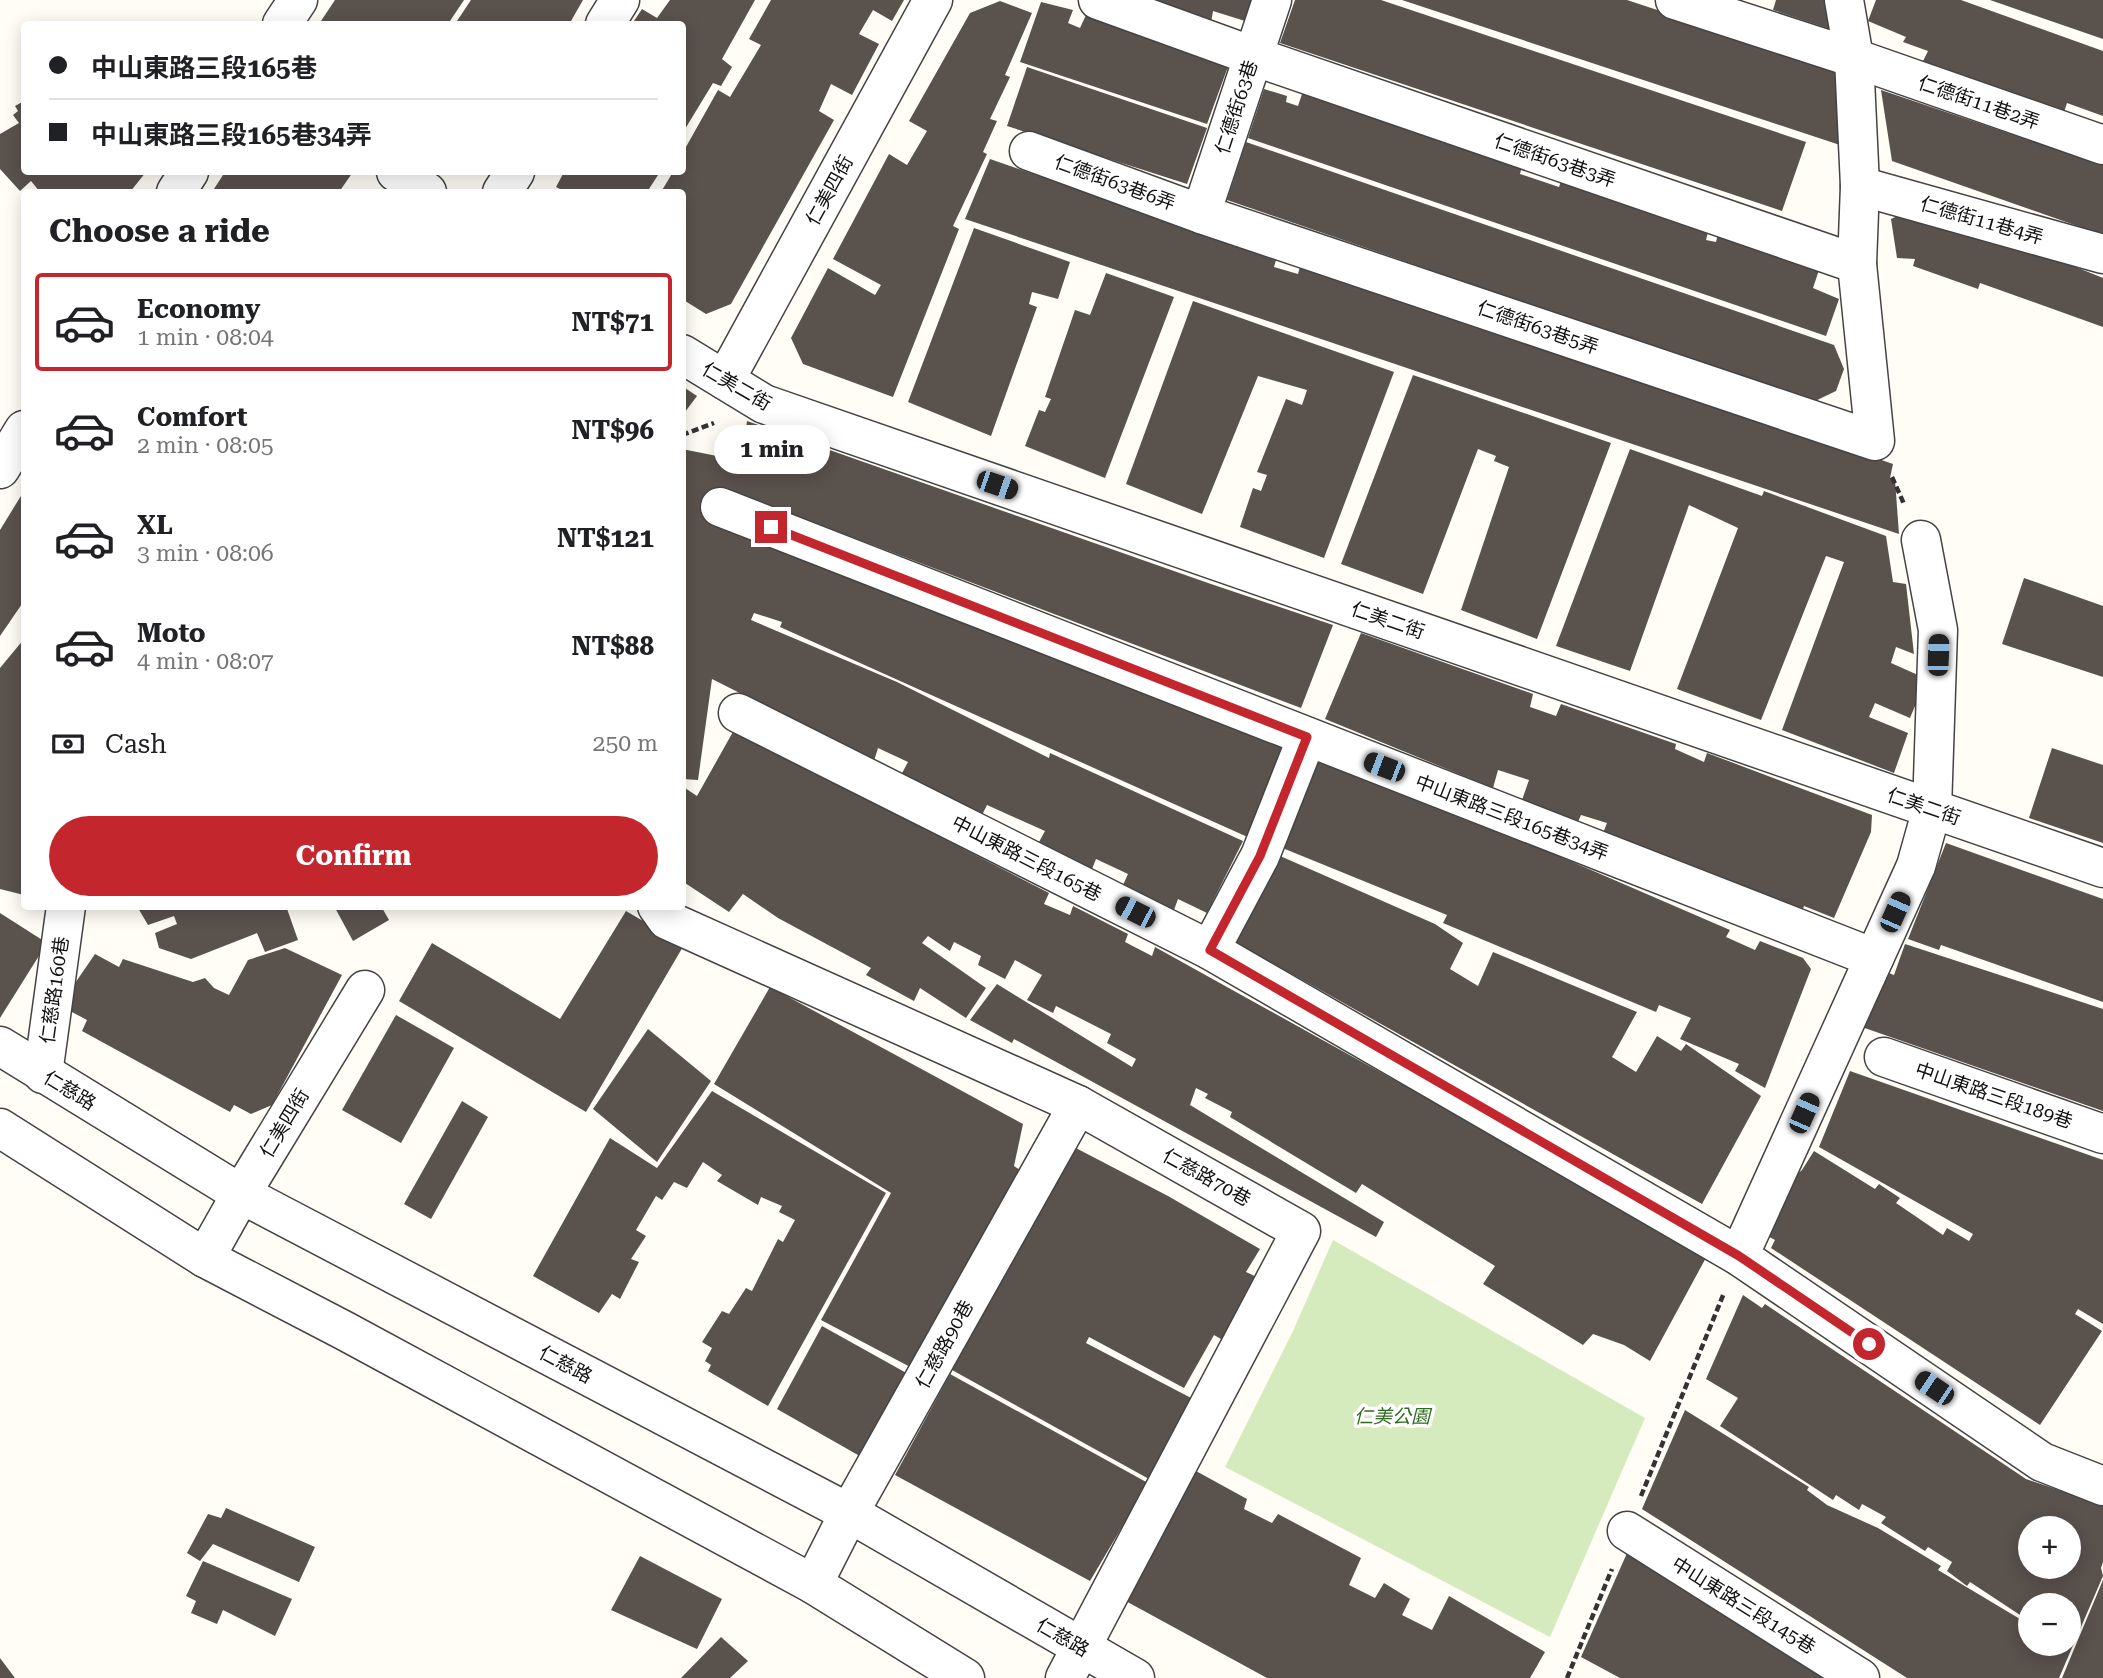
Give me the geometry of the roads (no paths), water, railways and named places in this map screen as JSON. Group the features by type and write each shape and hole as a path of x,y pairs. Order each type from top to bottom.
{"street":[{"path":"284,21 298,0"},
{"path":"607,21 620,0"},
{"name":"仁美四街","path":"725,380 933,0"},
{"name":"仁德街63巷3弄","path":"1098,0 1857,264"},
{"name":"仁德街63巷","path":"1201,214 1272,0"},
{"name":"仁德街11巷2弄","path":"1675,0 1854,58 2103,145"},
{"path":"1844,0 1854,58 1860,186 1857,264"},
{"name":"仁德街63巷6弄","path":"1029,151 1201,214"},
{"name":"仁德街11巷4弄","path":"1860,186 2103,254"},
{"name":"仁德街63巷5弄","path":"1201,214 1875,441 1857,264"},
{"name":"仁美二街","path":"686,356 764,404 2103,868"},
{"path":"0,469 21,435"},
{"name":"中山東路三段165巷34弄","path":"720,507 1874,958"},
{"path":"1739,1256 1916,866 1932,809 1938,629 1921,540"},
{"name":"中山東路三段165巷","path":"738,713 1210,950 1739,1256 2042,1462 2103,1486"},
{"path":"1210,950 1260,856 1307,737"},
{"name":"仁慈路160巷","path":"43,1074 65,910"},
{"name":"仁慈路70巷","path":"660,910 667,920 1078,1105 1301,1231 1073,1663"},
{"name":"仁美四街","path":"205,1258 365,990"},
{"name":"仁慈路","path":"0,1046 241,1194 849,1513 1073,1663 1135,1678"},
{"name":"中山東路三段189巷","path":"1884,1057 2103,1134"},
{"name":"仁慈路90巷","path":"813,1584 849,1513 1078,1105"},
{"path":"0,1129 205,1258 813,1584 965,1678"},
{"name":"中山東路三段145巷","path":"1627,1531 1860,1678"}],"park label":[{"name":"仁美公園","path":"1392,1416"}]}
